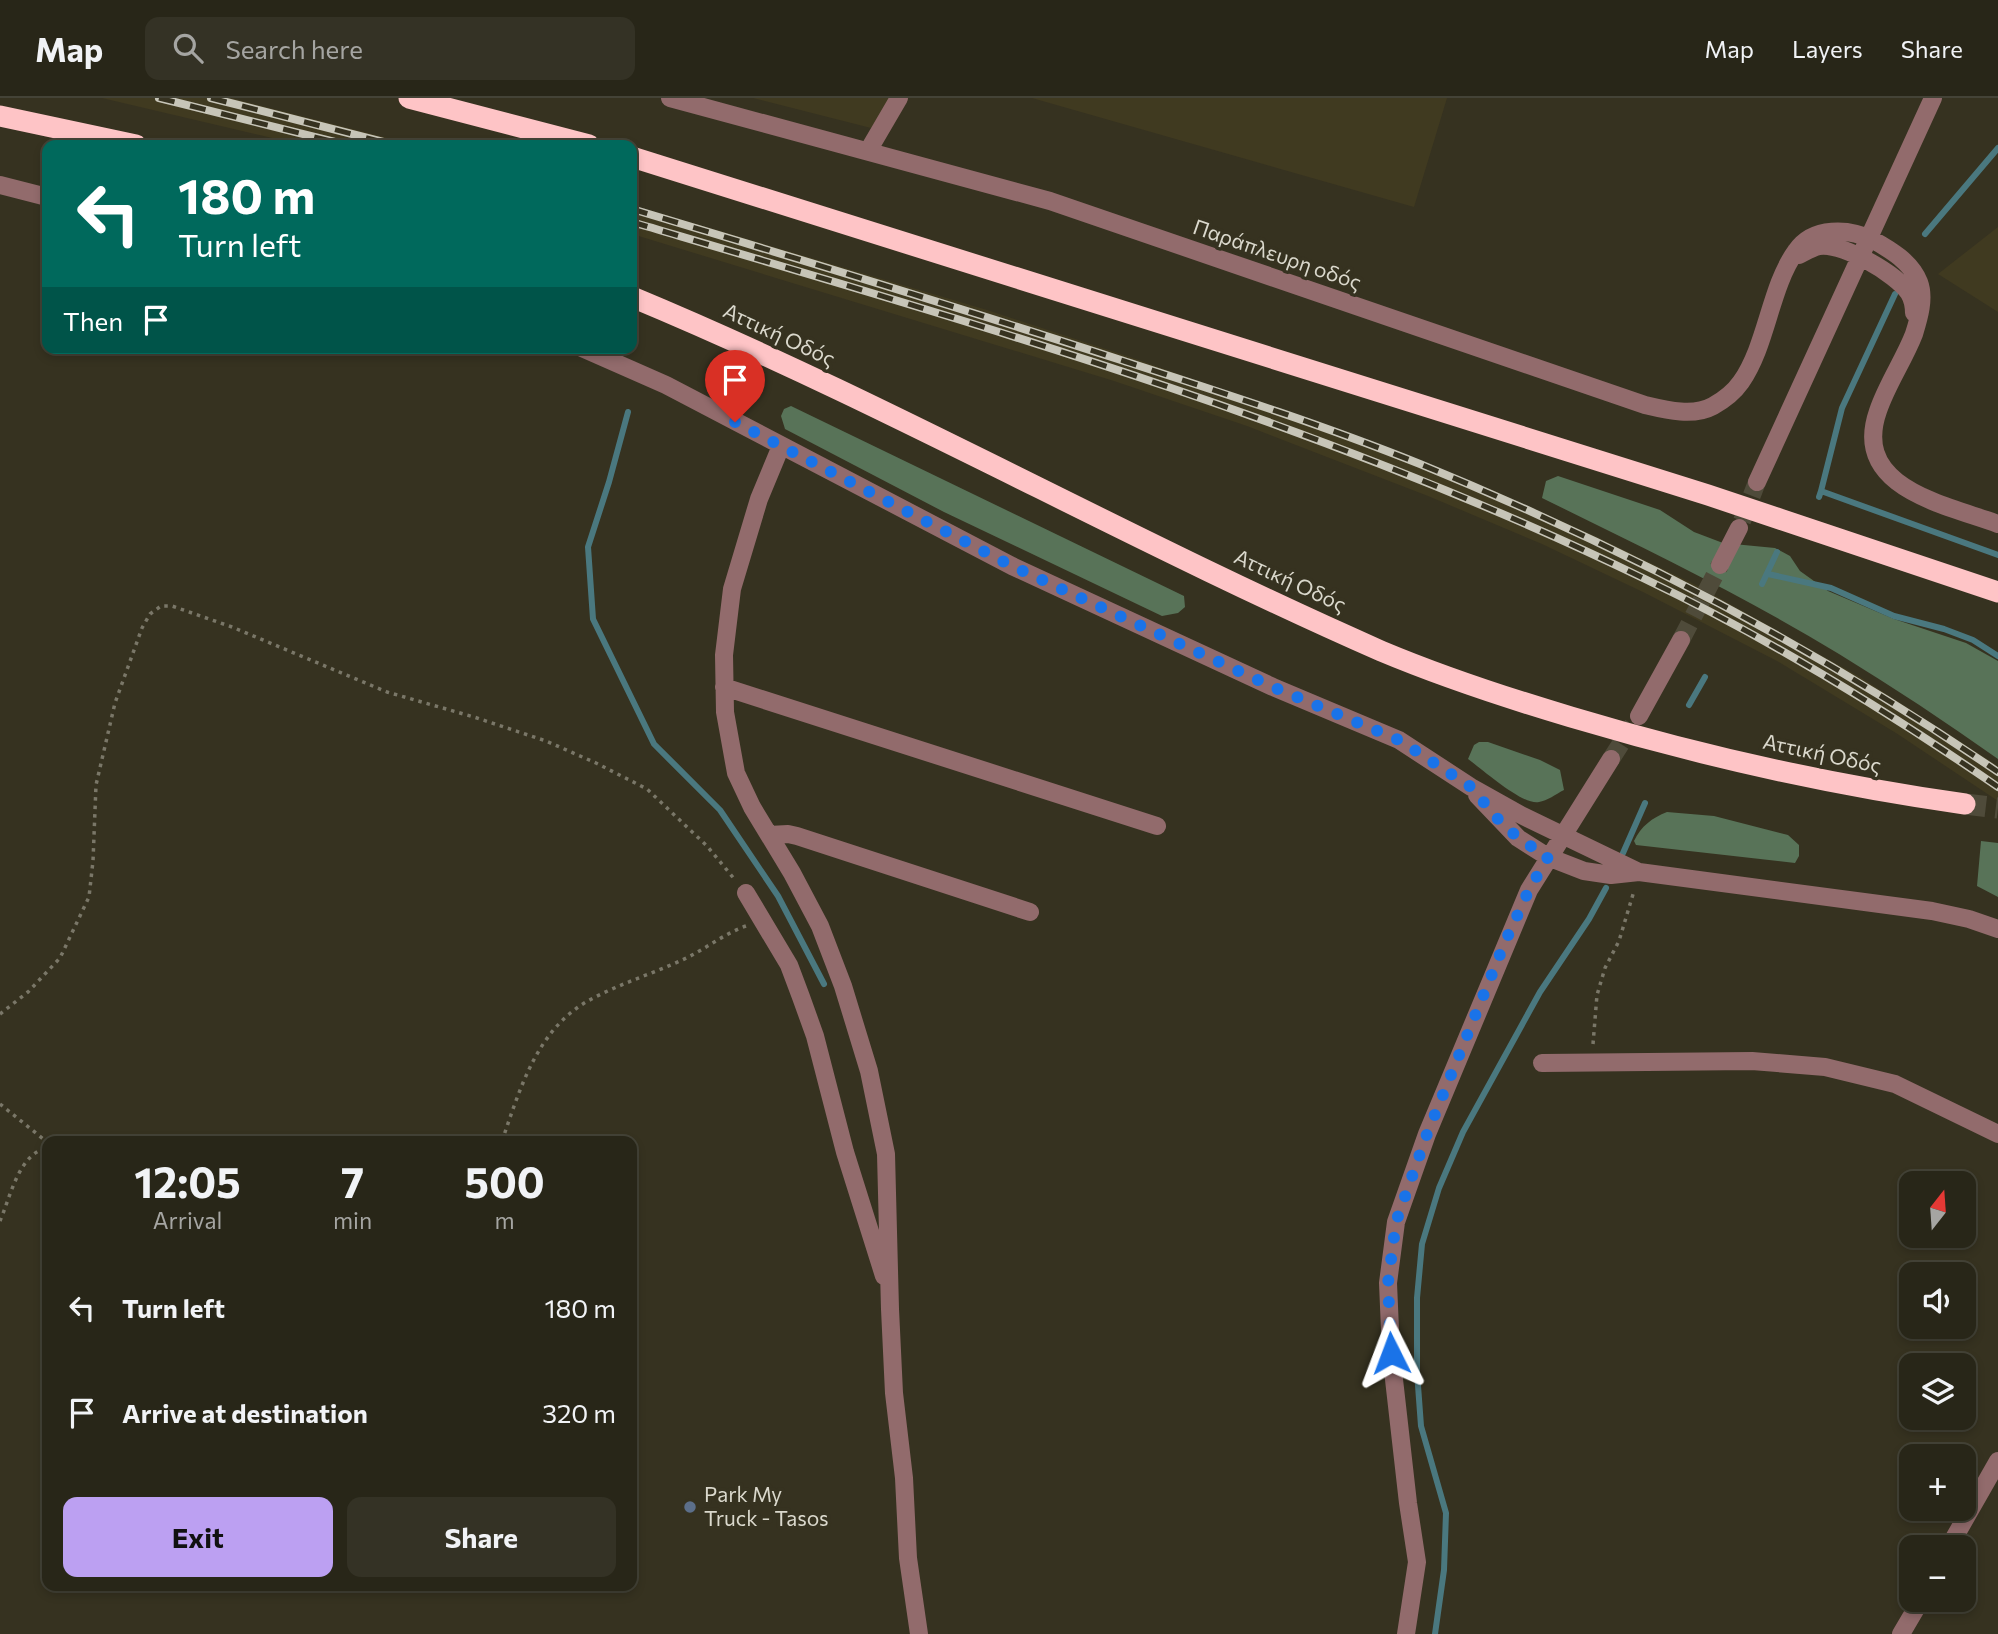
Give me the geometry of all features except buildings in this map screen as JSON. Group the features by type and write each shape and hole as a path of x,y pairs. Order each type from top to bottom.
{"highway":[{"path":"409,98 570,140"},
{"path":"0,116 113,140"},
{"path":"637,159 1708,495 1998,592"},
{"name":"Αττική Οδός","path":"637,299 736,341 1383,652 1484,690 1706,755 1875,791 1965,804"}],"street":[{"name":"Παράπλευρη οδός","path":"670,98 1049,201 1645,405 1681,412 1711,408 1740,383 1754,357 1787,267 1797,249 1814,236 1832,230 1857,234 1895,253 1912,269 1920,285 1921,297 1916,328 1909,348 1879,408 1872,442 1875,457 1887,474 1905,489 1998,524"},
{"path":"868,151 899,98"},
{"path":"1757,482 1933,98"},
{"path":"0,185 42,196"},
{"path":"1787,267 1801,254 1818,246 1836,247 1860,257 1896,280 1909,293 1916,328"},
{"path":"596,354 666,385 1012,566 1273,687 1399,740 1471,787 1563,836 1639,872"},
{"path":"781,446 759,499 732,589 724,655 725,712 736,773 752,807 820,926 843,986 869,1071 886,1154 894,1393 904,1478 908,1558 919,1634"},
{"path":"1720,565 1739,528"},
{"path":"1639,716 1681,640"},
{"path":"724,687 1157,825"},
{"path":"1406,1634 1417,1562 1391,1353 1388,1283 1396,1222 1427,1134 1529,890 1611,759"},
{"path":"1471,787 1518,838 1548,857 1584,871 1611,875 1639,872 1894,905 1969,919 1998,929"},
{"path":"769,835 797,836 1030,912"},
{"path":"746,893 789,965 815,1036 845,1152 890,1295"},
{"path":"1542,1063 1752,1061 1825,1067 1895,1084 1998,1134"},
{"path":"1955,1535 1998,1461"},
{"path":"1901,1634 1915,1612"}],"path":[{"path":"0,1014 37,984 60,958 89,897 96,785 115,703 142,628 150,614 161,606 172,606 232,627 387,692 545,741 596,763 648,789 707,846 746,893"},
{"path":"1591,1062 1597,995 1605,968 1622,931 1639,872"},
{"path":"504,1136 528,1070 544,1041 584,1003 685,959 738,929 755,923 765,923"},
{"path":"0,1104 42,1138"},
{"path":"0,1221 28,1159 34,1152 42,1150"}],"shaded area":[{"path":"102,98 231,98 395,140 281,140"},
{"path":"753,98 891,98 871,128"},
{"path":"1032,98 1447,98 1414,207"},
{"path":"637,206 987,310 1133,358 1390,449 1490,489 1698,586 1860,677 1998,766 1998,801 1896,733 1777,661 1542,544 1428,496 1247,426 1114,381 637,236"},
{"path":"1998,227 1998,312 1938,274"}],"green space":[{"path":"791,406 1184,596 1185,607 1178,613 1162,616 944,512 785,429 781,416 784,409"},
{"path":"1558,476 1660,510 1694,532 1723,543 1775,548 1790,556 1800,571 1828,591 1894,619 1966,643 1998,661 1998,759 1899,692 1767,612 1542,498 1546,481"},
{"path":"1488,742 1560,770 1564,790 1539,802 1532,802 1513,793 1468,759 1474,745"},
{"path":"1667,812 1714,816 1788,835 1799,845 1799,856 1795,863 1636,845 1634,841 1644,827"},
{"path":"1981,841 1998,843 1998,897 1977,886"}],"waterway":[{"path":"1925,234 1998,148"},
{"path":"1821,491 1842,408 1895,294"},
{"path":"628,412 588,547 593,619 654,744 720,810 778,896 824,984"},
{"path":"1819,497 1821,491 1998,555"},
{"path":"1762,584 1777,552"},
{"path":"1768,574 1831,588 1894,616 1973,640 1998,656"},
{"path":"1689,705 1705,677"},
{"path":"1623,853 1645,803"},
{"path":"1435,1634 1444,1570 1446,1513 1421,1426 1417,1372 1417,1298 1422,1244 1439,1188 1463,1132 1540,992 1589,919 1606,888"}],"tunnel":[{"path":"1742,521 1757,482"},
{"path":"1681,640 1720,565"},
{"path":"1611,759 1633,725"},
{"path":"1965,804 1998,808"}],"railway":[{"path":"159,98 327,140"},
{"path":"211,98 375,140"},
{"path":"637,211 1161,373 1310,423 1420,464 1570,530 1717,603 1860,683 1998,772"},
{"path":"637,223 1018,338 1273,424 1399,471 1523,523 1691,602 1781,650 1870,703 1998,787"}],"place":[{"name":"Park My Truck - Tasos","path":"690,1507"}],"route":[{"path":"735,422 1012,566 1273,687 1399,740 1471,787 1518,838 1548,857 1505,942 1427,1134 1396,1222 1388,1283 1391,1353"}]}
